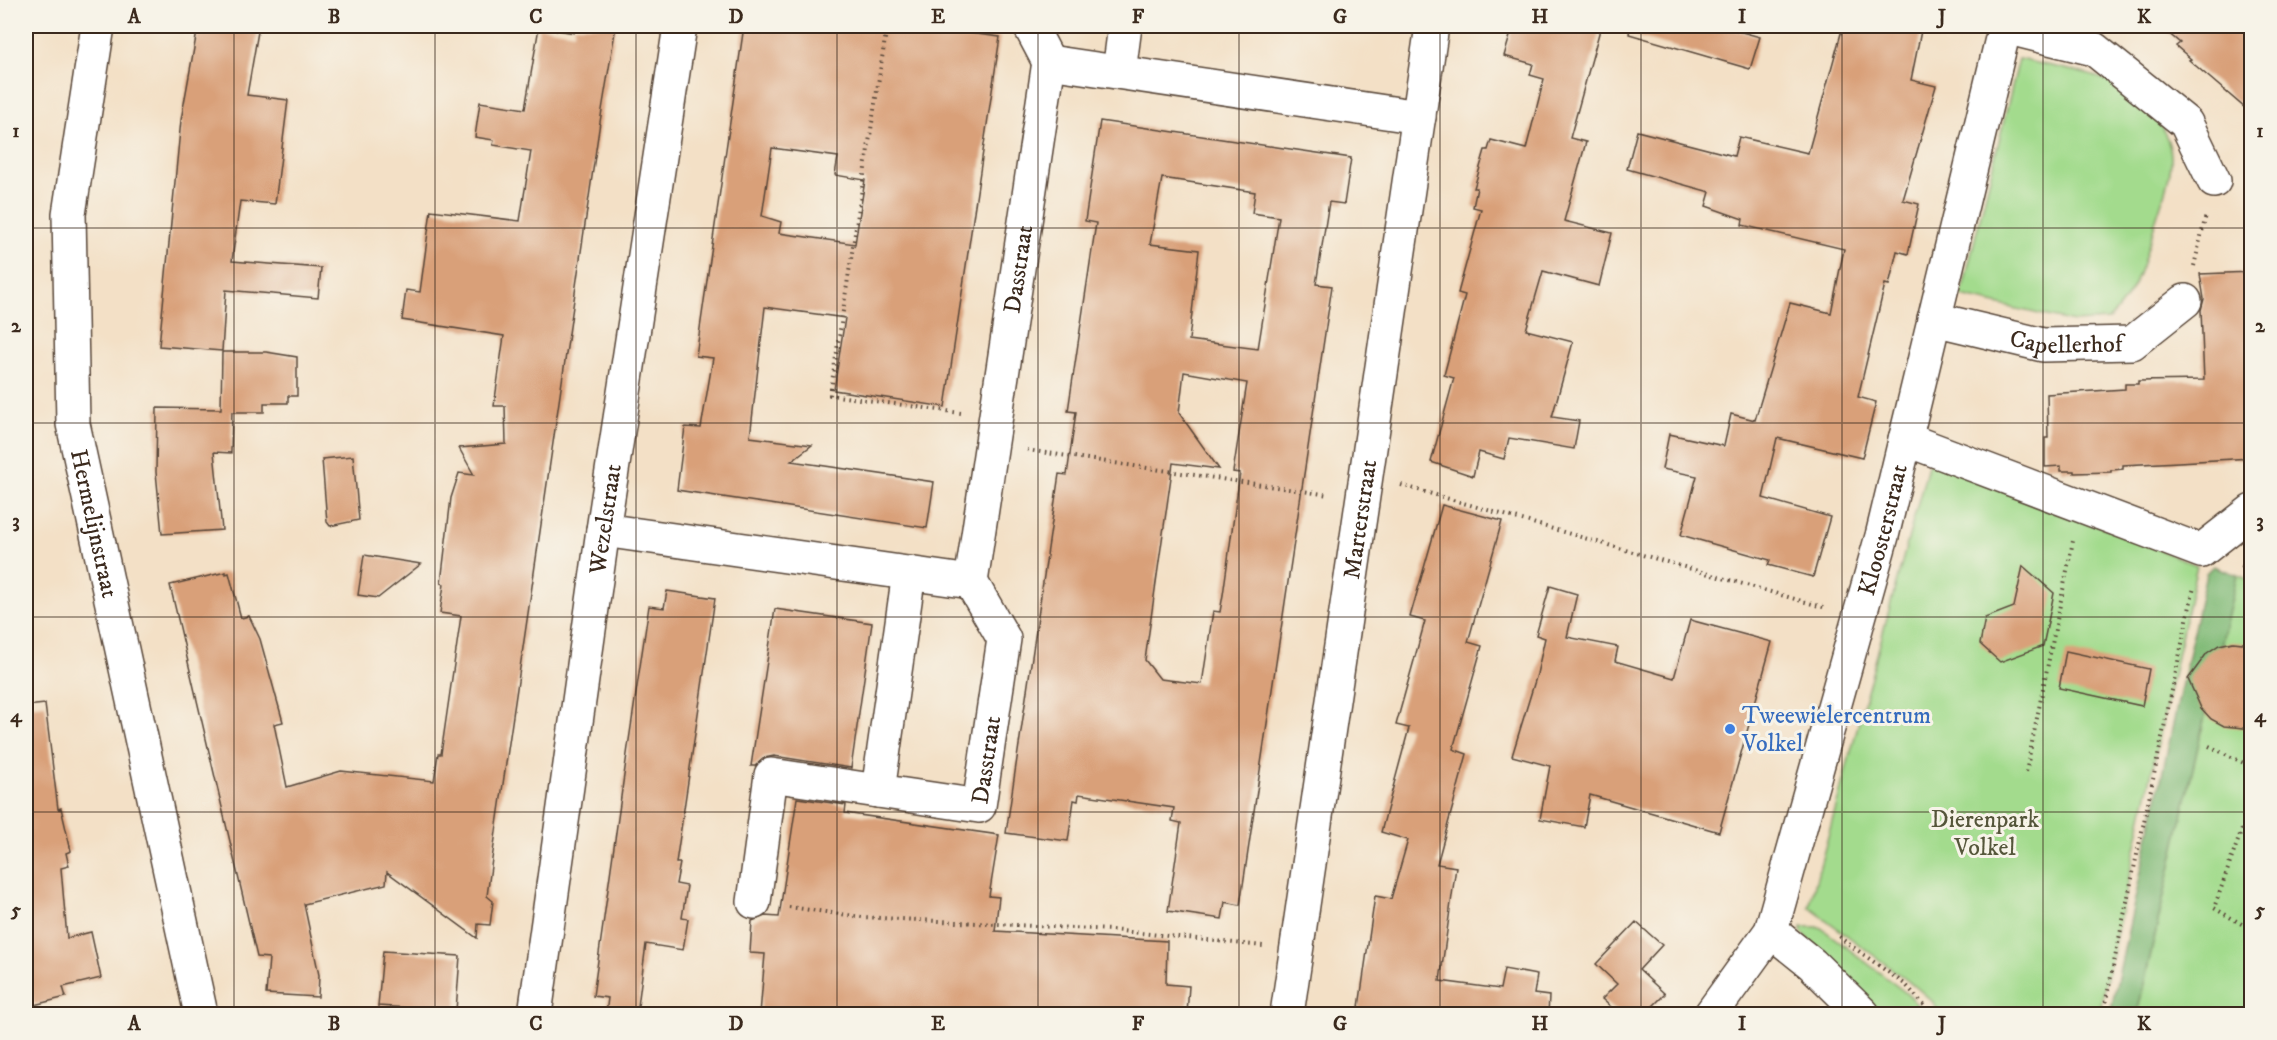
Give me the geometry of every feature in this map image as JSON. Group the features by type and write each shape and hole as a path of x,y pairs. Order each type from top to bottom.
{"street":[{"name":"Hermelijnstraat","path":"98,26 69,214 73,424 201,1014"},
{"name":"Wezelstraat","path":"535,1014 603,531 680,26"},
{"path":"1030,26 1049,62 1419,117"},
{"path":"1119,72 1125,26"},
{"name":"Marterstraat","path":"1287,1014 1432,26"},
{"path":"2005,26 2094,49 2186,123 2214,182"},
{"name":"Kloosterstraat","path":"1710,1014 1771,931 1859,617 1905,439 2005,26"},
{"name":"Dasstraat","path":"878,791 979,806 1004,639 971,582 1049,62"},
{"name":"Capellerhof","path":"1934,319 2043,345 2132,343 2185,302"},
{"path":"1905,439 2201,551 2252,511"},
{"path":"603,531 971,582"},
{"path":"754,902 771,775 878,791 909,573"},
{"path":"1771,931 1819,971 1863,1014"}],"path":[{"path":"887,26 830,395 993,431 1364,487 1859,617"},
{"path":"2185,302 2214,182"},
{"path":"2026,772 2080,505"},
{"path":"2103,1014 2201,551"},
{"path":"2209,746 2252,767"},
{"path":"2252,801 2214,908 2252,930"},
{"path":"754,902 862,917 1112,930 1296,950"},
{"path":"1830,931 1906,985 1932,1014"}],"green space":[{"path":"2019,59 2113,83 2142,104 2165,133 2171,156 2168,181 2139,275 2126,298 2108,320 2074,322 1961,296"},
{"name":"Dierenpark Volkel","path":"1930,458 2197,565 2099,1014 1940,1014 1932,1001 1916,987 1809,907"},
{"path":"2213,566 2237,575 2137,1014 2110,1014 2206,573"},
{"path":"2237,575 2252,581 2251,1014 2137,1014"},
{"path":"1802,927 1820,927 1906,993 1926,1014 1878,1014 1801,931"}],"building":[{"path":"198,26 259,26 247,95 288,100 275,204 240,201 232,261 321,268 318,298 226,290 222,351 159,346 181,120"},
{"path":"575,26 616,26 492,859 487,896 493,901 490,925 478,924 477,938 387,872 386,884 304,904 319,975 318,997 266,994 269,958 257,957 170,585 229,573 241,618 249,616 260,639 283,722 274,724 287,787 341,771 434,781 438,754 441,754 461,616 440,613 444,584 441,583 451,498 459,473 474,475 459,448 506,444 505,406 494,406 504,336 402,320 406,290 420,292 431,210 520,221 531,151 493,145 494,140 475,137 480,102 525,109 539,27 574,33"},
{"path":"744,26 915,26 1000,37 945,407 834,390 845,318 765,307 750,437 812,445 791,461 934,482 927,528 677,490 685,427 701,428 713,358 696,356","holes":["772,148 838,157 835,175 865,180 855,244 779,233 781,222 762,216"]},
{"path":"1513,26 1601,26 1570,138 1586,142 1564,221 1612,233 1599,286 1543,271 1526,330 1573,342 1552,417 1579,421 1574,449 1509,438 1504,459 1479,452 1473,476 1431,462 1454,378 1444,375 1465,295 1458,293 1481,209 1473,207 1477,188 1474,188 1485,150 1488,150 1491,140 1526,149 1544,79 1530,75 1533,64 1504,56"},
{"path":"1630,26 1720,26 1760,37 1750,69 1629,34"},
{"path":"1843,26 1922,26 1911,80 1936,86 1903,200 1919,204 1908,254 1897,251 1889,285 1885,284 1858,397 1876,402 1862,458 1777,438 1763,498 1830,517 1813,577 1768,565 1770,560 1681,535 1697,476 1662,469 1669,434 1724,446 1731,414 1755,420 1790,303 1831,313 1844,249 1742,225 1743,219 1706,206 1710,192 1627,169 1637,131 1734,156 1739,137 1808,153"},
{"path":"2160,26 2252,26 2252,114 2189,60 2191,59 2176,46 2180,43"},
{"path":"1100,121 1351,158 1344,204 1329,202 1316,284 1332,286 1240,905 1225,902 1222,919 1168,911 1181,823 1172,821 1174,808 1079,794 1078,801 1074,800 1068,841 1006,833 1059,474 1067,475 1076,412 1068,411 1096,223 1085,221","holes":["1162,178 1255,192 1252,213 1279,217 1258,349 1189,340 1199,250 1150,244","1184,372 1247,383 1233,472 1240,473 1223,595 1220,612 1213,611 1202,684 1160,679 1145,660 1173,463 1219,469 1179,413"]},
{"path":"2252,272 2252,458 2123,465 2123,469 2111,470 2111,472 2074,473 2074,471 2061,471 2061,466 2045,467 2045,438 2048,438 2047,394 2125,389 2125,384 2138,384 2138,381 2204,380 2201,310 2204,299 2200,274"},
{"path":"222,352 266,352 297,357 297,396 288,396 288,403 264,403 264,412 232,412 231,453 214,452 222,530 162,534 156,472 157,408 221,409"},
{"path":"353,456 359,520 330,526 327,522 322,459"},
{"path":"1442,505 1502,521 1468,642 1482,646 1453,749 1467,754 1437,864 1456,867 1440,981 1500,989 1504,969 1537,975 1534,994 1549,996 1548,1014 1358,1014 1375,896 1391,899 1408,840 1381,832 1409,728 1396,725 1425,621 1410,617"},
{"path":"364,555 421,564 378,598 358,595"},
{"path":"2023,566 2054,593 2043,646 2000,662 1980,644 1985,618 2014,607"},
{"path":"1550,586 1577,594 1567,637 1618,647 1615,661 1674,678 1690,620 1772,642 1719,832 1590,795 1584,827 1540,819 1550,766 1512,756 1537,674 1545,638 1536,635"},
{"path":"667,591 715,598 676,863 680,863 676,884 687,886 682,918 688,919 683,950 646,944 637,1014 606,1014 608,998 593,996 628,747 649,606 664,608"},
{"path":"775,609 872,623 851,768 774,756 764,758 755,766 751,766"},
{"path":"2233,642 2252,644 2252,729 2224,726 2211,719 2201,708 2188,679 2207,653 2219,645"},
{"path":"2066,651 2149,669 2142,706 2059,688"},
{"path":"45,704 58,809 61,808 71,851 66,853 69,866 61,868 67,938 91,932 101,978 63,987 66,997 34,1005 26,968 26,706"},
{"path":"797,798 846,805 845,813 999,835 989,896 999,897 995,931 1167,941 1166,984 1189,986 1187,1014 760,1014 765,954 750,953 752,921 765,916 779,917"},
{"path":"1636,922 1662,945 1639,970 1665,994 1645,1014 1619,1014 1602,999 1617,984 1596,964"},
{"path":"383,951 460,956 456,1011 378,1006"}],"place":[{"name":"Tweewielercentrum Volkel","path":"1730,729"}]}
